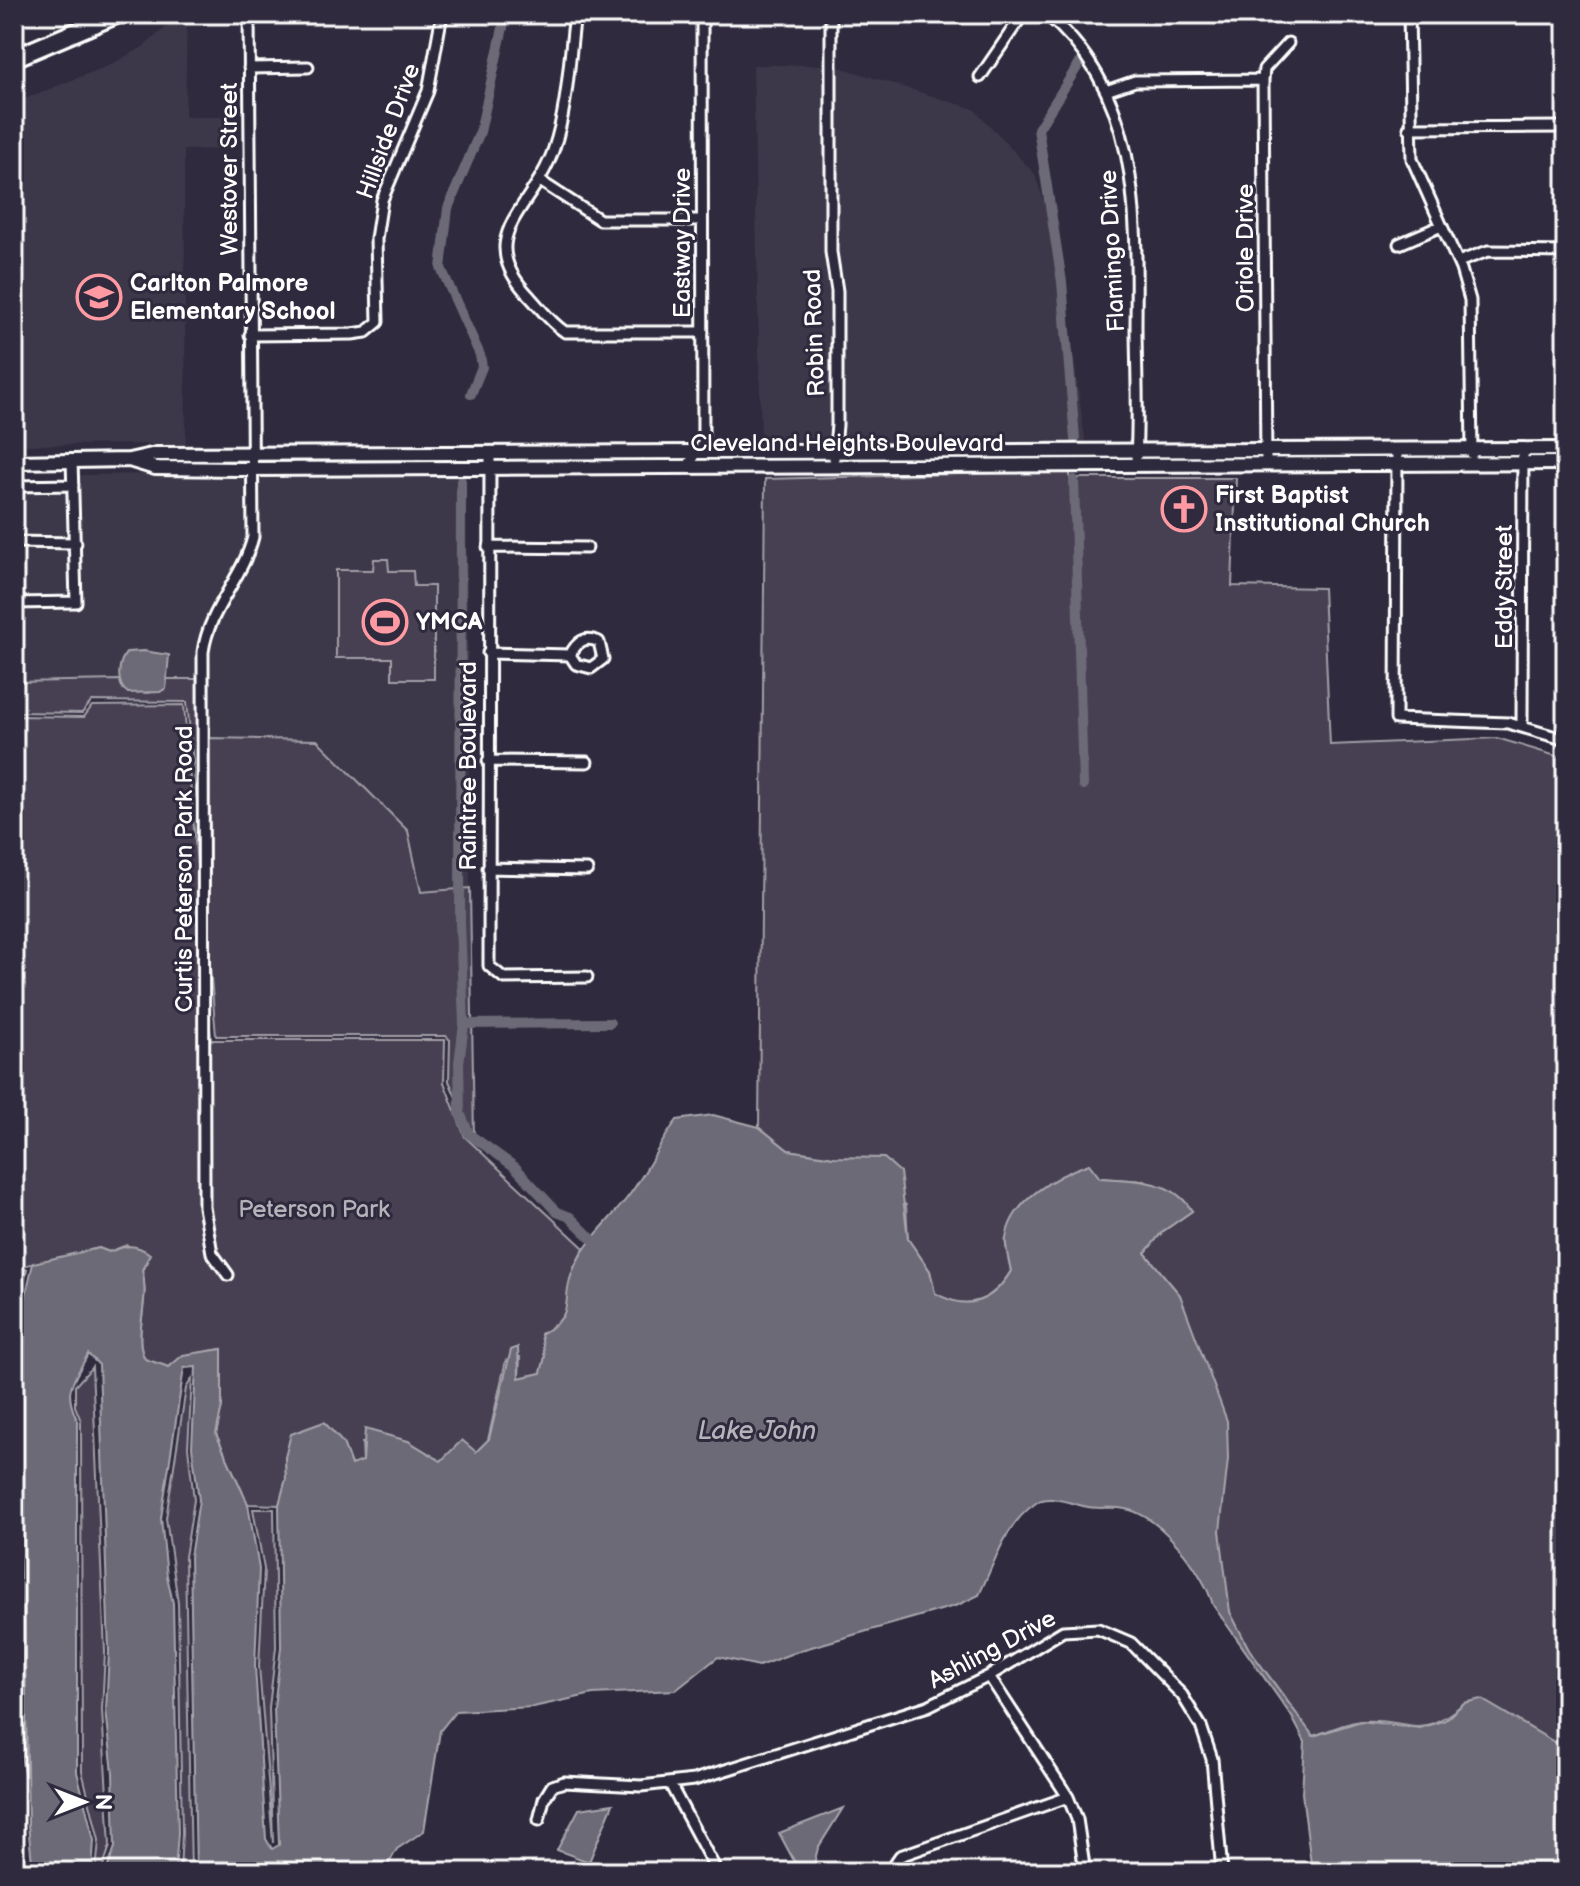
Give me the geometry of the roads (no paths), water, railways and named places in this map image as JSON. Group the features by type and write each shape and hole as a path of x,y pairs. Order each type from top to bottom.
{"highway":[{"path":"14,58 118,14"}],"street":[{"name":"Westover Street","path":"249,14 252,469"},
{"name":"Hillside Drive","path":"250,335 352,334 366,332 378,322 376,239 382,200 428,91 442,14"},
{"path":"575,14 560,127 540,181 511,220 502,249 510,277 557,327 573,333 703,332"},
{"name":"Eastway Drive","path":"687,467 703,444 702,14"},
{"name":"Robin Road","path":"831,14 831,252 837,291 836,452 831,465"},
{"path":"980,77 1023,14"},
{"name":"Flamingo Drive","path":"1046,14 1085,55 1106,91 1123,135 1135,208 1136,457"},
{"path":"1409,14 1409,128 1415,170 1458,262 1470,300 1472,455"},
{"path":"1106,91 1135,81 1263,80 1264,69 1288,43"},
{"path":"249,68 308,67"},
{"name":"Oriole Drive","path":"1263,80 1266,456"},
{"path":"1409,128 1566,127"},
{"path":"540,181 600,220 702,220"},
{"path":"1399,244 1441,226"},
{"path":"1458,262 1488,251 1566,252"},
{"name":"Cleveland Heights Boulevard","path":"1523,456 1566,449"},
{"name":"Cleveland Heights Boulevard","path":"129,460 155,468 252,469 836,452 997,457 1472,455 1523,456 1566,463"},
{"name":"Cleveland Heights Boulevard","path":"14,462 129,460 156,454 251,454 687,467 831,465 997,457"},
{"path":"1397,456 1396,719 1462,719 1522,725 1566,740"},
{"name":"Eddy Street","path":"1522,725 1523,456"},
{"path":"14,603 76,602 72,460"},
{"name":"Raintree Boulevard","path":"490,460 489,966 501,977 587,977"},
{"name":"Curtis Peterson Park Road","path":"228,1275 212,1253 204,1207 203,652 212,617 250,549 252,469"},
{"path":"14,486 73,485"},
{"path":"14,542 76,543"},
{"path":"488,547 587,548"},
{"path":"488,653 570,655"},
{"path":"488,761 587,762"},
{"path":"488,868 587,870"},
{"name":"Ashling Drive","path":"670,1784 928,1706 989,1676 1063,1631 1098,1629 1131,1643 1182,1695 1208,1740 1222,1872"},
{"path":"989,1676 1068,1797 1079,1828 1085,1872"},
{"path":"539,1820 544,1799 552,1786 564,1782 670,1784 717,1872"},
{"path":"889,1872 900,1856 1068,1797"}],"water":[{"path":"127,652 169,655 166,688 160,692 128,693 121,685 119,673 122,662"},
{"name":"Lake John","path":"713,1115 759,1127 788,1150 833,1157 884,1158 900,1172 908,1239 930,1271 935,1293 958,1302 978,1301 1004,1282 1011,1271 1006,1239 1016,1213 1037,1191 1076,1169 1089,1164 1100,1178 1152,1183 1184,1200 1192,1211 1162,1232 1145,1253 1180,1295 1227,1421 1228,1459 1220,1531 1230,1612 1249,1649 1313,1736 1361,1721 1420,1728 1445,1720 1464,1703 1481,1699 1566,1749 1566,1872 1312,1872 1302,1793 1305,1742 1292,1717 1213,1605 1190,1562 1166,1533 1138,1513 1052,1499 1036,1503 1016,1522 979,1595 958,1605 801,1650 759,1666 718,1657 676,1690 593,1694 533,1707 456,1711 440,1731 424,1831 397,1849 384,1872 196,1872 190,1557 199,1500 192,1447 196,1367 184,1368 161,1518 173,1603 178,1833 175,1872 106,1872 115,1847 113,1773 106,1710 109,1652 99,1365 88,1354 74,1379 70,1400 77,1420 77,1772 94,1840 92,1872 33,1872 28,1825 23,1540 14,1489 14,1347 33,1263 99,1248 109,1252 125,1247 140,1248 150,1254 142,1270 144,1294 140,1340 145,1359 169,1367 183,1355 222,1349 222,1406 216,1434 248,1504 259,1569 255,1666 266,1839 272,1849 279,1845 274,1708 281,1647 279,1505 286,1479 285,1457 291,1434 324,1422 343,1443 351,1465 363,1461 365,1429 408,1441 441,1461 462,1440 476,1452 489,1439 511,1350 518,1347 519,1378 541,1373 545,1357 541,1334 564,1314 572,1273 583,1252 634,1189 677,1120"},
{"path":"613,1804 589,1862 557,1850 579,1809"},
{"path":"843,1808 818,1848 812,1872 800,1872 779,1833"}],"waterway":[{"path":"471,394 482,367 480,355 441,268 448,208 480,132 506,14"},
{"path":"1075,439 1062,282 1038,129 1079,64"},
{"path":"1074,480 1083,785"},
{"path":"461,481 460,923 464,1024 459,1063 460,1113 469,1134 515,1167 557,1212 570,1217 592,1239"},
{"path":"464,1024 610,1023"}],"place":[{"name":"Carlton Palmore Elementary School","path":"99,297"},
{"name":"First Baptist Institutional Church","path":"1184,509"},
{"name":"YMCA","path":"385,622"}],"park label":[{"name":"Peterson Park","path":"314,1209"}]}
